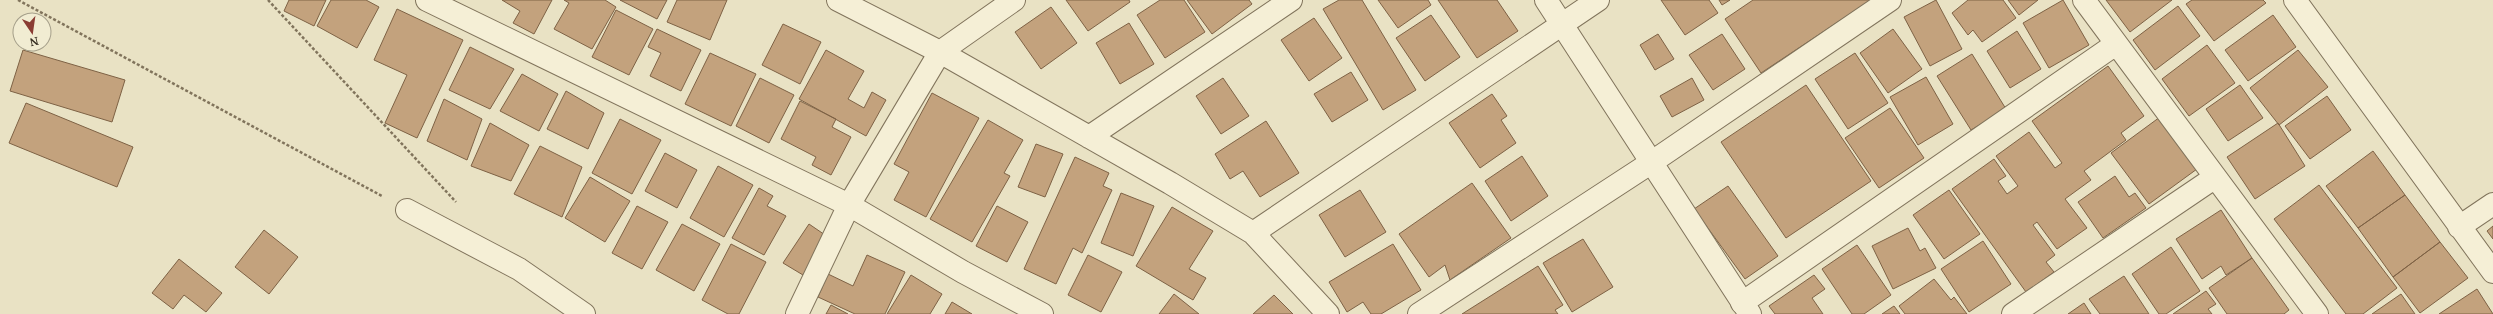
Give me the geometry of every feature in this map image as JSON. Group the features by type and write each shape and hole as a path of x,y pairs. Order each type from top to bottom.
{"street":[{"path":"427,0 849,205 963,272 1042,314"},
{"path":"838,0 940,52 1089,136 1253,234 1328,314"},
{"path":"797,314 849,205 940,52 1014,0"},
{"path":"1089,136 1291,0"},
{"path":"1546,0 1746,308 2116,44"},
{"path":"1253,234 1598,0"},
{"path":"1419,314 1652,162 1890,0"},
{"path":"2084,0 2313,312"},
{"path":"2295,0 2493,272"},
{"path":"2013,314 2214,178"},
{"path":"2459,227 2493,204"},
{"path":"407,210 519,269 584,314"}],"path":[{"path":"18,0 407,210"},
{"path":"268,0 461,206"}],"building":[{"path":"289,0 326,0 314,26 284,11"},
{"path":"331,0 366,0 379,7 357,48 317,26"},
{"path":"502,0 552,0 534,34 513,23 520,11"},
{"path":"564,0 605,0 616,7 592,49 554,29 569,3"},
{"path":"620,0 667,0 657,19"},
{"path":"677,0 727,0 710,40 667,22"},
{"path":"1066,0 1129,0 1130,2 1088,31"},
{"path":"1160,0 1184,0 1205,32 1165,58 1137,15"},
{"path":"1187,0 1249,0 1252,4 1212,34"},
{"path":"1339,0 1362,0 1416,90 1383,110 1323,9"},
{"path":"1378,0 1428,0 1431,5 1398,28"},
{"path":"1438,0 1497,0 1518,31 1477,58"},
{"path":"1661,0 1709,0 1718,13 1685,35"},
{"path":"1719,0 1730,0 1722,5"},
{"path":"1753,0 1871,0 1761,73 1725,19"},
{"path":"1936,0 1962,49 1930,66 1904,17"},
{"path":"1968,0 2003,0 2016,18 1982,42 1973,30 1968,35 1952,13"},
{"path":"2008,0 2038,0 2019,15"},
{"path":"2063,0 2089,45 2049,68 2023,23"},
{"path":"2106,0 2172,0 2130,32"},
{"path":"2192,0 2263,0 2266,3 2214,41 2186,4"},
{"path":"2178,6 2200,36 2155,70 2133,40"},
{"path":"1051,7 1077,43 1041,69 1015,32"},
{"path":"397,9 463,40 417,138 385,123 407,75 374,60"},
{"path":"616,10 653,29 629,75 592,57"},
{"path":"1431,15 1460,57 1425,81 1396,38"},
{"path":"2273,15 2296,47 2248,81 2225,50"},
{"path":"1314,18 1342,58 1309,81 1281,40"},
{"path":"1129,23 1154,64 1120,84 1096,43"},
{"path":"783,24 821,42 800,84 762,65"},
{"path":"657,29 701,50 681,91 650,76 661,53 648,47"},
{"path":"1893,29 1922,69 1888,93 1860,53"},
{"path":"2017,31 2041,69 2010,88 1987,51"},
{"path":"1658,34 1674,59 1655,70 1640,45"},
{"path":"1722,34 1745,69 1713,90 1689,55"},
{"path":"2207,45 2235,83 2189,116 2162,79"},
{"path":"470,47 514,69 490,109 449,90"},
{"path":"826,50 864,71 848,99 864,108 872,92 886,100 866,136 799,99"},
{"path":"2298,50 2328,87 2279,125 2250,88"},
{"path":"22,52 30,52 125,80 112,122 10,91"},
{"path":"710,53 756,74 731,126 685,104"},
{"path":"1855,53 1888,103 1848,129 1815,79"},
{"path":"1972,54 2006,109 1971,130 1937,76"},
{"path":"2108,66 2144,116 2121,133 2126,140 2084,171 2091,180 2065,199 2087,228 2057,249 2037,222 2033,225 2055,255 2046,262 2054,272 2026,292 1952,189 1994,159 2006,176 1998,181 2007,194 2018,186 1996,156 2029,132 2055,168 2062,163 2032,121"},
{"path":"1351,72 1368,100 1332,122 1314,94"},
{"path":"522,74 558,94 539,131 500,111"},
{"path":"1926,77 1953,124 1918,145 1890,97"},
{"path":"760,78 794,95 769,143 736,126"},
{"path":"1223,78 1249,116 1221,134 1196,96"},
{"path":"1692,78 1704,100 1672,117 1660,96"},
{"path":"1806,85 1871,181 1786,238 1721,142"},
{"path":"2240,85 2263,118 2228,141 2206,109"},
{"path":"566,91 604,113 588,149 547,129"},
{"path":"932,93 979,118 926,217 894,200 909,172 894,164"},
{"path":"1492,94 1507,116 1501,120 1516,143 1480,168 1449,123"},
{"path":"2327,96 2351,130 2310,159 2285,126"},
{"path":"444,99 482,119 467,160 427,141"},
{"path":"800,101 836,119 832,127 851,137 831,175 812,165 816,157 781,139"},
{"path":"26,103 133,147 117,187 9,143"},
{"path":"1890,108 1924,158 1879,188 1845,138"},
{"path":"2160,117 2197,169 2149,204 2111,153"},
{"path":"620,119 661,140 632,194 592,173"},
{"path":"988,120 1023,140 1004,173 1010,176 972,242 930,219"},
{"path":"1266,121 1299,173 1260,197 1243,171 1230,179 1215,154"},
{"path":"490,123 529,145 511,181 471,166"},
{"path":"2278,123 2305,166 2255,199 2227,157"},
{"path":"1036,144 1063,154 1045,197 1018,187"},
{"path":"540,146 582,167 562,217 514,194"},
{"path":"2373,151 2405,195 2358,228 2326,186"},
{"path":"665,153 697,170 677,208 645,191"},
{"path":"1522,156 1548,196 1511,221 1485,181"},
{"path":"1075,157 1109,173 1103,186 1112,190 1082,253 1073,248 1056,284 1024,269"},
{"path":"718,166 753,185 724,237 690,218"},
{"path":"2115,176 2129,197 2135,193 2146,208 2103,238 2078,202"},
{"path":"590,177 630,201 605,242 565,218"},
{"path":"1472,183 1511,238 1450,280 1445,265 1429,277 1399,234"},
{"path":"2319,185 2397,288 2363,314 2346,314 2274,219"},
{"path":"1728,186 1778,256 1745,279 1694,209"},
{"path":"759,188 773,196 767,206 786,216 764,255 732,238"},
{"path":"1360,190 1386,232 1345,257 1319,215"},
{"path":"1949,190 1980,234 1944,259 1913,215"},
{"path":"1121,193 1154,206 1133,256 1101,243"},
{"path":"2405,195 2440,242 2393,277 2358,228"},
{"path":"637,206 668,222 642,269 612,253"},
{"path":"997,206 1028,222 1007,262 976,246"},
{"path":"1172,207 1213,231 1189,269 1206,278 1193,300 1136,266"},
{"path":"2221,210 2252,258 2226,275 2221,266 2202,279 2176,239"},
{"path":"682,224 720,244 694,291 656,270"},
{"path":"809,224 828,237 803,275 783,263"},
{"path":"2493,226 2493,239 2487,231"},
{"path":"1908,228 1920,251 1925,248 1936,268 1893,289 1872,246"},
{"path":"264,230 298,257 269,294 235,267"},
{"path":"1583,239 1613,287 1572,312 1543,263"},
{"path":"1983,241 2011,284 1969,312 1941,269"},
{"path":"2440,242 2468,278 2420,313 2393,277"},
{"path":"731,244 766,262 739,314 728,314 702,300"},
{"path":"1393,244 1421,290 1381,314 1371,314 1363,302 1347,312 1329,282"},
{"path":"1857,245 1891,295 1864,314 1852,314 1822,269"},
{"path":"2171,247 2200,291 2166,314 2159,314 2132,274"},
{"path":"867,255 905,272 885,314 855,314 818,297 828,274 853,286"},
{"path":"1088,255 1122,272 1101,312 1068,295"},
{"path":"2252,258 2289,310 2284,314 2227,314 2209,288"},
{"path":"179,259 222,293 206,312 184,295 173,309 152,293"},
{"path":"1538,266 1563,305 1555,310 1558,314 1462,314"},
{"path":"911,275 942,294 930,314 887,314"},
{"path":"1814,275 1825,289 1812,298 1823,314 1775,314 1769,306"},
{"path":"2124,276 2149,314 2100,314 2089,299"},
{"path":"1934,279 1951,300 1954,297 1967,314 1905,314 1899,306"},
{"path":"2477,289 2493,314 2439,314"},
{"path":"2206,291 2216,304 2208,309 2212,314 2173,314"},
{"path":"1174,294 1199,314 1159,314"},
{"path":"2401,294 2415,314 2372,314"},
{"path":"1274,295 1293,314 1253,314"},
{"path":"952,302 972,314 945,314"},
{"path":"2084,303 2091,314 2068,314"},
{"path":"831,305 848,314 826,314"},
{"path":"1894,306 1900,314 1882,314"}]}
